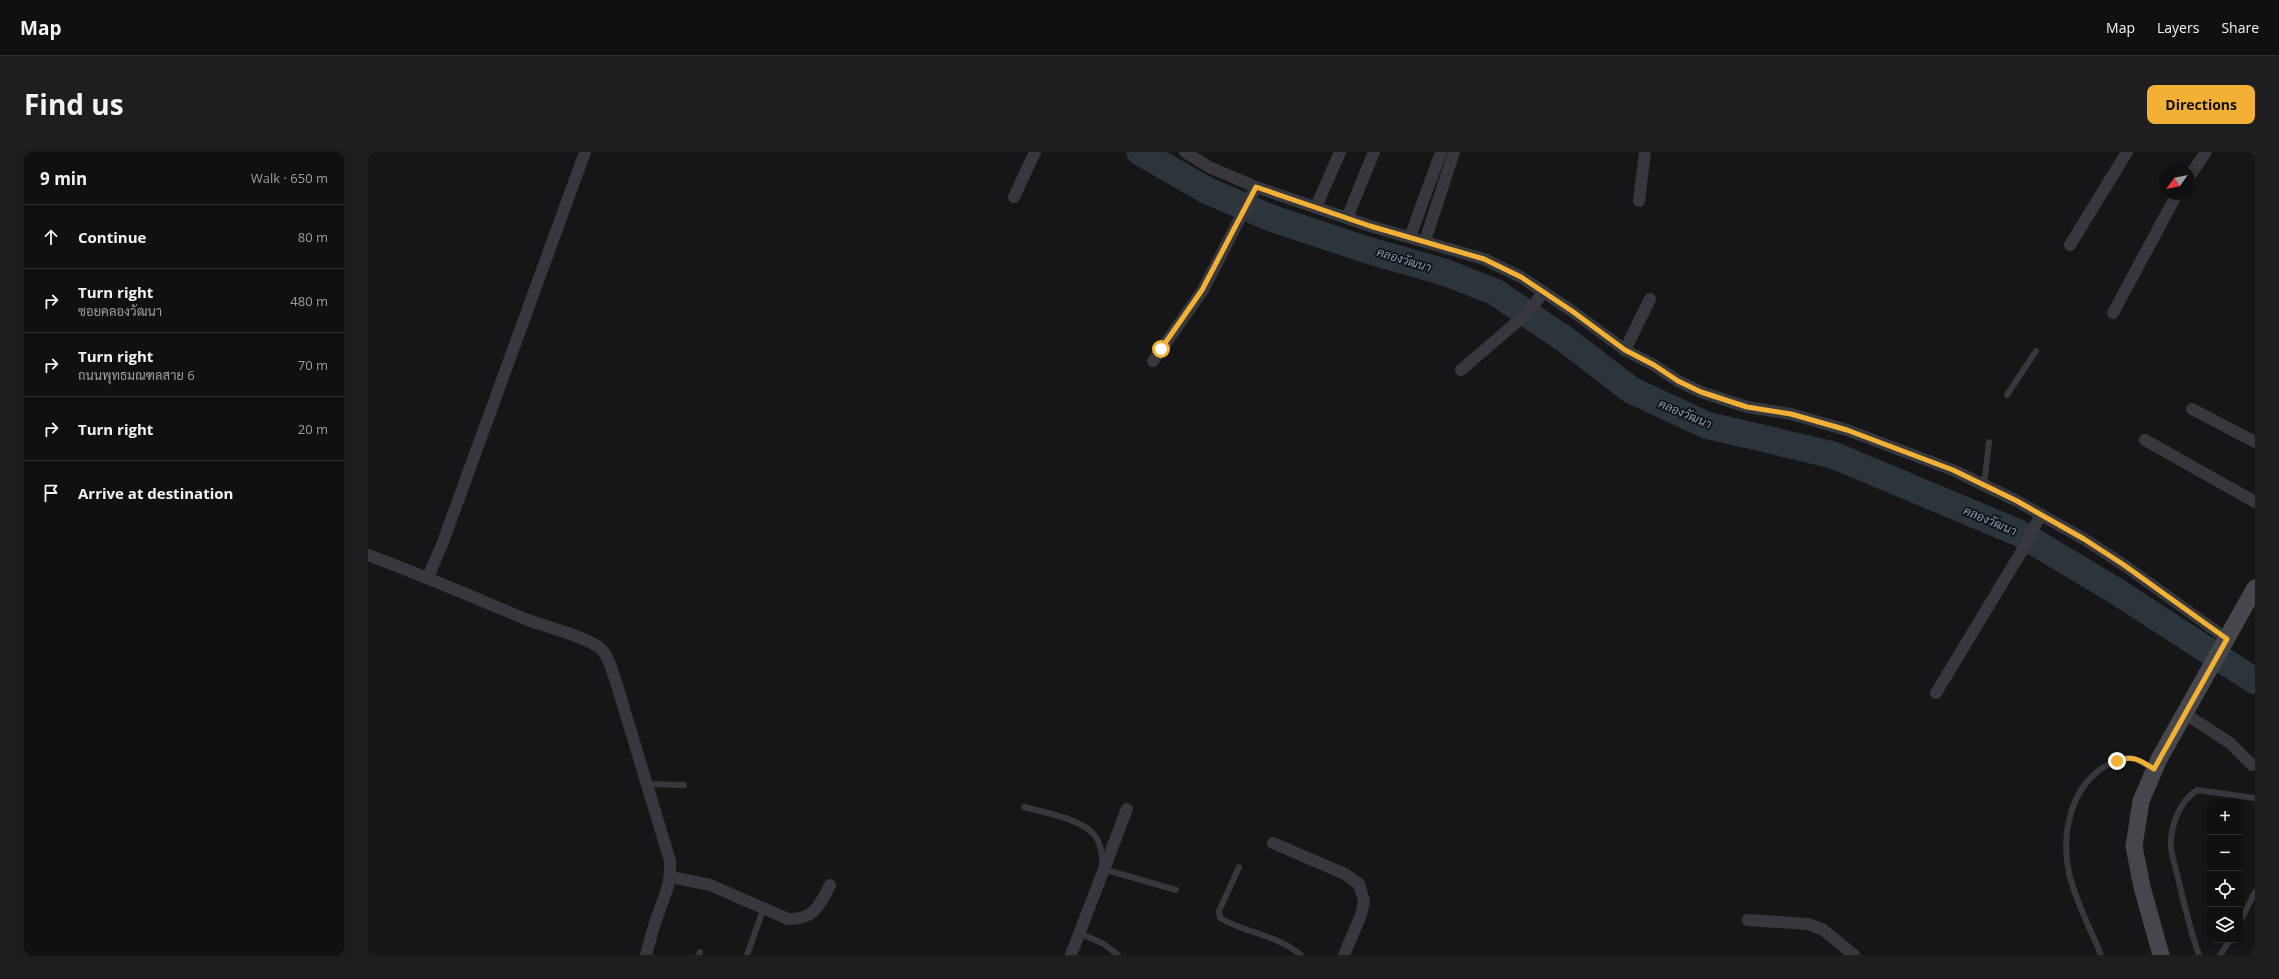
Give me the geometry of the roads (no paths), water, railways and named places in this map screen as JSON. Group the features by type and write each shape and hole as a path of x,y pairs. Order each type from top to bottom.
{"main road":[{"path":"2161,955 2142,886 2134,846 2141,801 2154,769 2184,713 2223,644 2253,598"}],"street":[{"path":"428,577 443,542 585,152"},
{"path":"1014,197 1036,152"},
{"path":"1185,152 1209,167 1256,187 1347,218 1484,259 1521,277 1541,296 1625,350 1654,365 1678,381 1701,392 1747,407 1791,414 1847,430 1953,470 1984,484 2041,514 2124,565 2223,644"},
{"path":"1316,207 1340,152"},
{"path":"1347,218 1374,152"},
{"path":"1410,237 1441,152"},
{"path":"1425,241 1454,152"},
{"path":"1639,201 1645,152"},
{"path":"2070,245 2127,152"},
{"path":"2195,168 2206,152"},
{"path":"1153,361 1202,290 1256,187"},
{"path":"2113,312 2174,200"},
{"path":"1461,370 1524,315 1541,296"},
{"path":"1625,350 1650,299"},
{"path":"2192,409 2255,442"},
{"path":"2145,440 2255,502"},
{"path":"1936,693 2023,549 2041,514"},
{"path":"368,555 428,577 481,601 588,641 600,648 606,657 617,685 670,861 671,877 646,955"},
{"path":"2184,713 2224,739 2252,765"},
{"path":"1071,955 1127,809"},
{"path":"1273,843 1345,874 1359,884 1364,901 1361,915 1344,955"},
{"path":"671,877 710,885 763,910 788,919 800,919 818,909 830,885"},
{"path":"1748,920 1808,924 1822,929 1854,955"}],"lane":[{"path":"2006,395 2036,351"},
{"path":"1984,484 1989,442"},
{"path":"2101,955 2076,898 2066,867 2065,832 2072,807 2090,777 2109,764 2124,758 2136,757 2154,769"},
{"path":"647,784 684,785"},
{"path":"2199,955 2189,927 2171,848 2173,830 2179,807 2197,790 2255,798"},
{"path":"1024,807 1058,816 1086,827 1096,836 1100,847 1103,869 1176,890"},
{"path":"1239,867 1219,911 1220,918 1230,924 1279,942 1300,955"},
{"path":"2243,916 2255,892"},
{"path":"747,955 763,910"},
{"path":"1079,933 1104,944 1118,955"},
{"path":"2220,955 2228,943"}],"waterway":[{"name":"คลองวัฒนา","path":"1140,152 1206,190 1271,218 1367,250 1444,272 1495,292 1566,340 1631,390 1706,425 1833,455 2019,533 2116,591 2255,681"}]}
